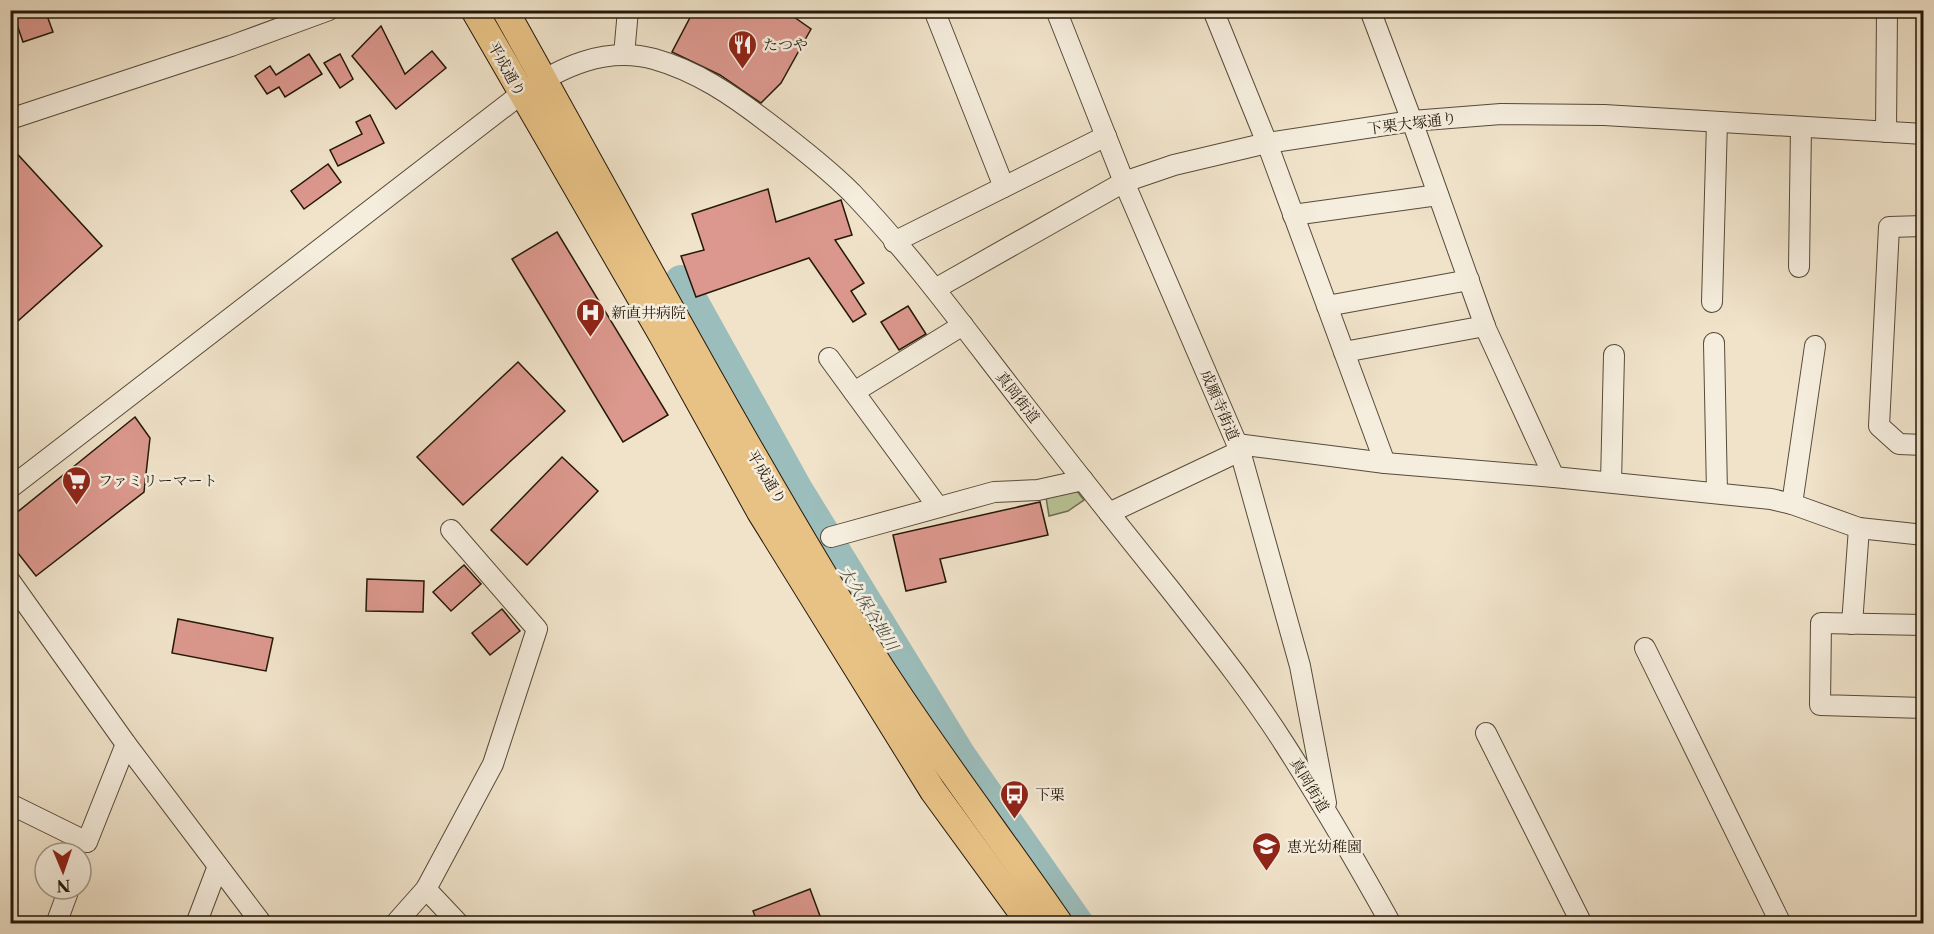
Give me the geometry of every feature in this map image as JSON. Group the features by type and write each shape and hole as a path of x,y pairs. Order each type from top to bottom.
{"main road":[{"name":"平成通り","path":"474,10 663,337 760,512 933,791 1030,924"},
{"name":"平成通り","path":"505,10 750,448 854,625 953,774 1060,924"}],"street":[{"path":"10,119 231,46 329,10"},
{"path":"624,55 628,10"},
{"path":"934,10 1004,187"},
{"name":"成願寺街道","path":"1056,10 1124,182 1239,447 1300,666 1329,817"},
{"path":"1213,10 1267,143 1385,463"},
{"path":"1887,10 1887,132"},
{"path":"1373,11 1485,326 1554,477"},
{"name":"真岡街道","path":"10,489 543,79 582,61 624,55 652,58 679,67 710,82 750,108 809,155 851,192 935,289 1227,663 1284,743 1391,924"},
{"name":"下栗大塚通り","path":"935,289 1124,182 1174,165 1267,143 1412,121 1501,114 1604,115 1923,134"},
{"path":"1712,303 1717,122"},
{"path":"1799,267 1801,127"},
{"path":"894,242 1106,136"},
{"path":"1293,214 1438,195"},
{"path":"1923,226 1889,227 1879,426 1899,444 1923,445"},
{"path":"1327,306 1469,280"},
{"path":"854,392 963,325"},
{"path":"1344,352 1485,326"},
{"path":"1714,343 1717,493"},
{"path":"1792,504 1815,346"},
{"path":"1611,482 1614,355"},
{"path":"829,358 938,507"},
{"path":"1109,513 1239,447 1771,499 1792,504 1859,528 1923,535"},
{"path":"831,537 994,492 1038,490 1083,480"},
{"path":"1852,624 1859,528"},
{"path":"396,924 426,889 493,764 537,629 451,530"},
{"path":"10,580 126,744 262,924"},
{"path":"1923,625 1821,623 1820,705 1923,708"},
{"path":"1645,648 1781,924"},
{"path":"1486,733 1582,924"},
{"path":"87,841 126,744"},
{"path":"10,804 71,841"},
{"path":"196,924 218,866"},
{"path":"426,889 459,924"},
{"path":"56,924 65,901"}],"green space":[{"path":"1073,486 1084,500 1068,511 1049,516 1045,491"}],"building":[{"path":"12,10 45,10 53,32 23,42"},
{"name":"たつや","path":"694,10 784,10 811,29 781,83 761,103 720,75 672,52"},
{"path":"381,26 405,74 432,51 446,68 396,109 352,56"},
{"path":"309,54 322,74 285,97 279,87 267,94 255,76 270,66 276,75"},
{"path":"340,54 353,79 340,88 324,63"},
{"path":"370,115 384,143 338,166 330,150 362,134 356,122"},
{"path":"10,146 102,246 10,328"},
{"path":"328,164 341,182 304,209 291,191"},
{"path":"768,189 776,222 841,200 852,235 835,240 864,283 851,291 866,314 853,322 809,258 696,297 681,256 704,250 692,214"},
{"name":"新直井病院","path":"557,232 668,415 623,442 512,259"},
{"path":"908,306 926,334 899,350 881,322"},
{"path":"518,362 565,411 463,505 417,457"},
{"name":"ファミリーマート","path":"135,417 150,438 144,492 36,576 10,543 10,518"},
{"path":"562,457 598,491 527,565 491,530"},
{"path":"1040,502 1048,535 940,559 946,582 906,591 893,535"},
{"path":"464,565 481,584 451,611 433,592"},
{"path":"367,579 424,581 423,612 366,611"},
{"path":"502,609 520,631 490,655 472,633"},
{"path":"178,619 273,638 266,671 172,653"},
{"path":"810,889 823,924 758,924 753,911"}],"waterway":[{"name":"大久保谷地川","path":"681,281 796,488 961,757 1078,924"}],"place":[{"name":"たつや","path":"742,70"},
{"name":"新直井病院","path":"590,338"},
{"name":"ファミリーマート","path":"77,506"},
{"name":"下栗","path":"1014,820"},
{"name":"恵光幼稚園","path":"1266,872"}]}
